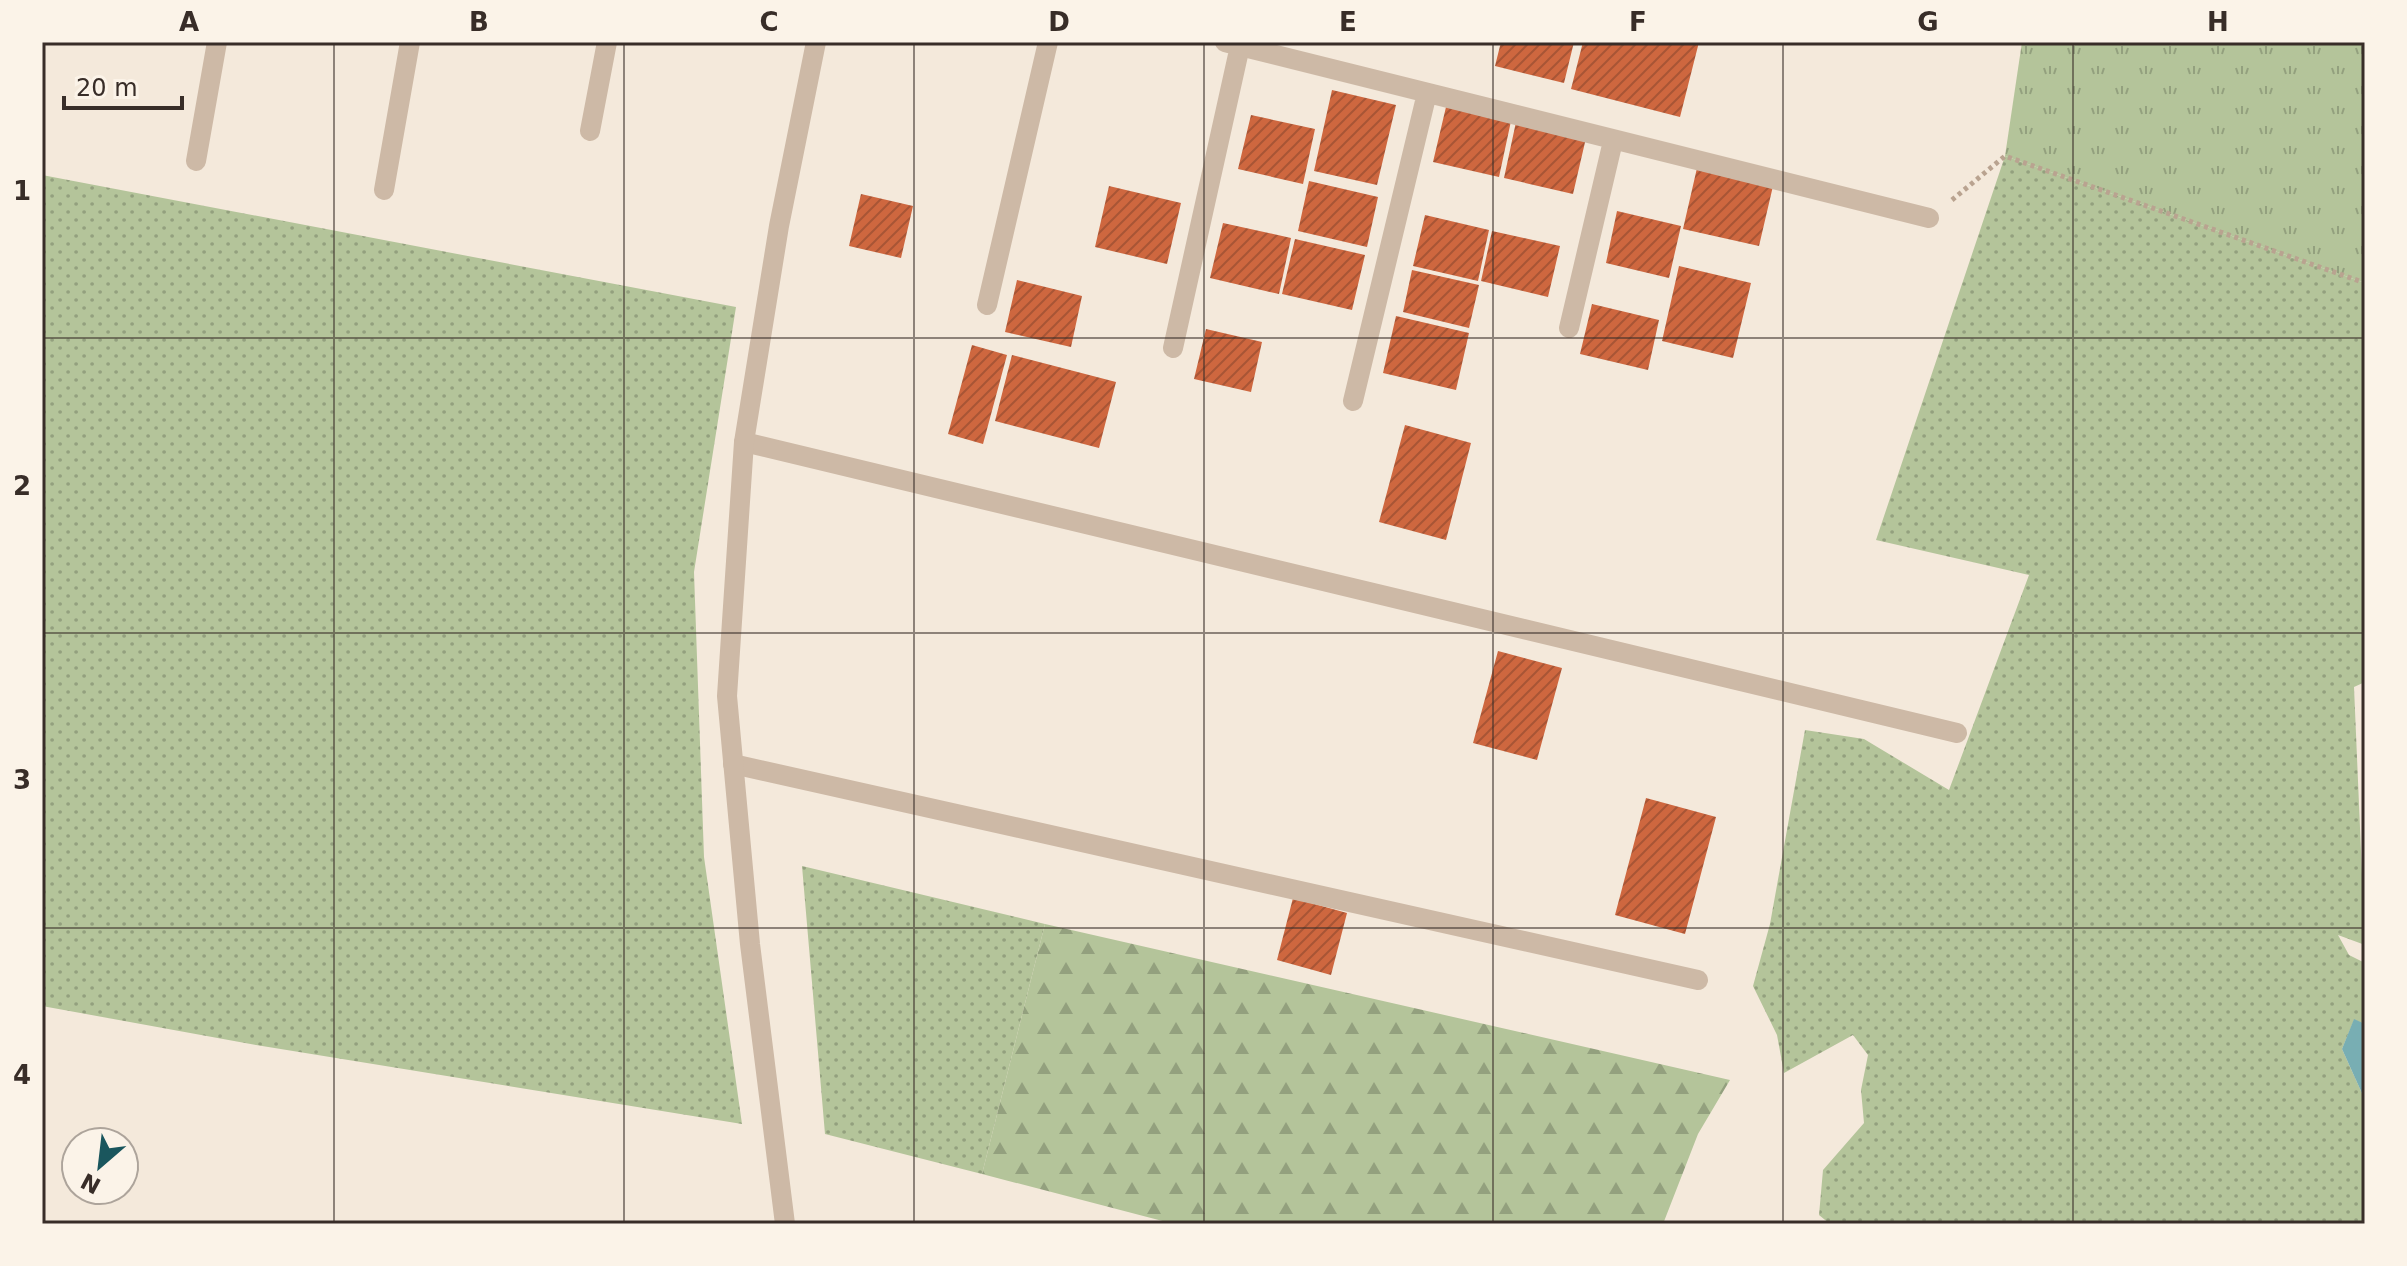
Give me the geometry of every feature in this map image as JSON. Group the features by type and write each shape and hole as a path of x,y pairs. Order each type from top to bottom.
{"street":[{"path":"196,161 217,42"},
{"path":"384,190 410,42"},
{"path":"590,131 607,42"},
{"path":"785,1224 750,944 727,696 744,442 779,226 816,42"},
{"path":"987,305 1048,42"},
{"path":"1173,348 1232,44 1929,218"},
{"path":"1353,401 1427,93"},
{"path":"1569,328 1613,141"},
{"path":"744,442 1957,733"},
{"path":"733,764 1698,980"}],"path":[{"path":"1929,218 2005,156 2365,283"}],"green space":[{"path":"2022,42 2365,42 2365,283 2005,156"},
{"path":"2005,156 2365,283 2365,682 2354,687 2365,945 2338,935 2349,955 2365,963 2365,1024 2354,1020 2342,1049 2365,1100 2365,1224 1830,1224 1819,1215 1823,1170 1864,1123 1861,1090 1868,1055 1853,1035 1784,1073 1777,1035 1753,986 1770,924 1805,730 1864,739 1949,790 2029,575 1876,540"},
{"path":"42,175 736,307 694,572 704,857 742,1124 256,1045 42,1006"},
{"path":"802,866 1045,924 982,1174 825,1134"},
{"path":"1045,924 1730,1080 1698,1134 1663,1224 1174,1224 982,1174"}],"water":[{"path":"2354,1019 2365,1024 2365,1100 2342,1049"}],"building":[{"path":"1501,42 1574,42 1564,83 1495,66"},
{"path":"1583,42 1699,42 1680,117 1571,89"},
{"path":"1332,90 1396,105 1377,185 1314,171"},
{"path":"1446,107 1511,121 1499,177 1433,162"},
{"path":"1251,115 1315,129 1303,184 1238,169"},
{"path":"1516,122 1586,138 1573,194 1504,178"},
{"path":"1697,168 1773,186 1759,246 1683,229"},
{"path":"1309,181 1378,197 1367,247 1298,231"},
{"path":"1109,186 1181,203 1167,264 1095,247"},
{"path":"861,194 913,206 901,258 849,246"},
{"path":"1617,211 1681,226 1669,278 1606,263"},
{"path":"1425,215 1489,230 1478,281 1413,266"},
{"path":"1223,223 1291,238 1279,294 1210,278"},
{"path":"1492,231 1560,246 1548,297 1481,281"},
{"path":"1295,239 1365,255 1352,310 1282,294"},
{"path":"1679,266 1751,283 1733,358 1662,341"},
{"path":"1412,270 1479,285 1469,328 1403,312"},
{"path":"1017,280 1082,296 1071,347 1005,332"},
{"path":"1592,304 1659,320 1648,370 1580,354"},
{"path":"1396,316 1469,333 1456,390 1383,373"},
{"path":"1206,329 1262,342 1251,392 1194,379"},
{"path":"972,345 1007,355 983,444 948,434"},
{"path":"1012,355 1116,382 1099,448 995,421"},
{"path":"1405,425 1471,443 1446,540 1379,522"},
{"path":"1498,651 1562,668 1537,760 1473,743"},
{"path":"1646,798 1716,817 1685,934 1615,915"},
{"path":"1293,898 1347,913 1331,975 1277,960"}]}
